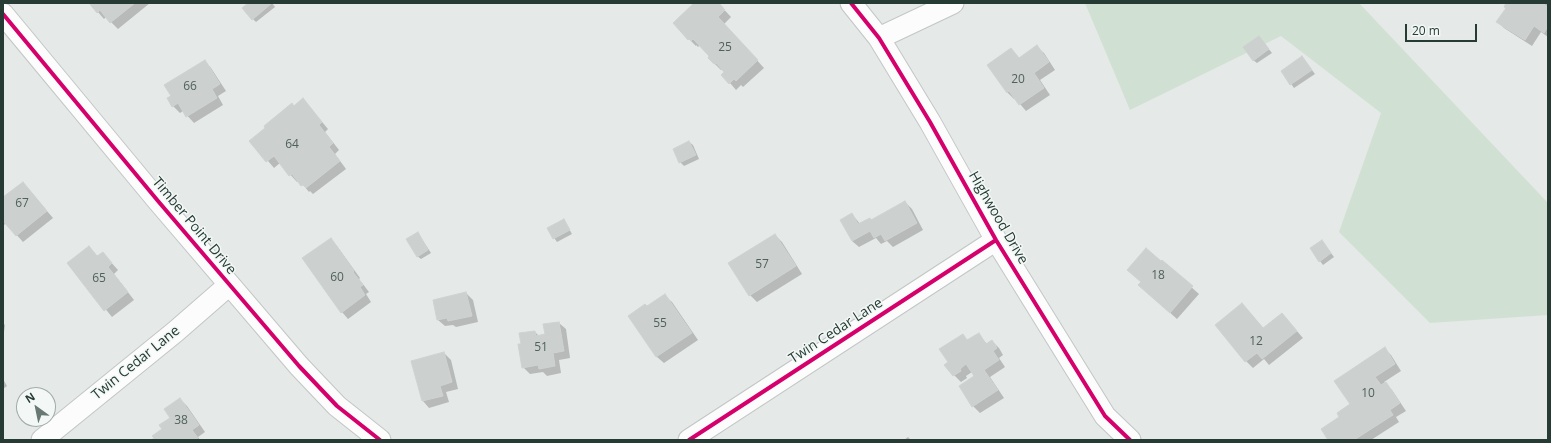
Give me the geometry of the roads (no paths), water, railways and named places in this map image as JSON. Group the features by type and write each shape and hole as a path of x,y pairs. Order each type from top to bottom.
{"street":[{"name":"Highwood Drive","path":"851,3 879,38 930,122 996,240 1105,416 1130,440"},
{"path":"879,38 953,3"},
{"name":"Timber Point Drive","path":"3,14 298,366 336,406 380,440"},
{"name":"Twin Cedar Lane","path":"688,440 996,240"},
{"name":"Twin Cedar Lane","path":"42,440 175,332 229,284"}]}
